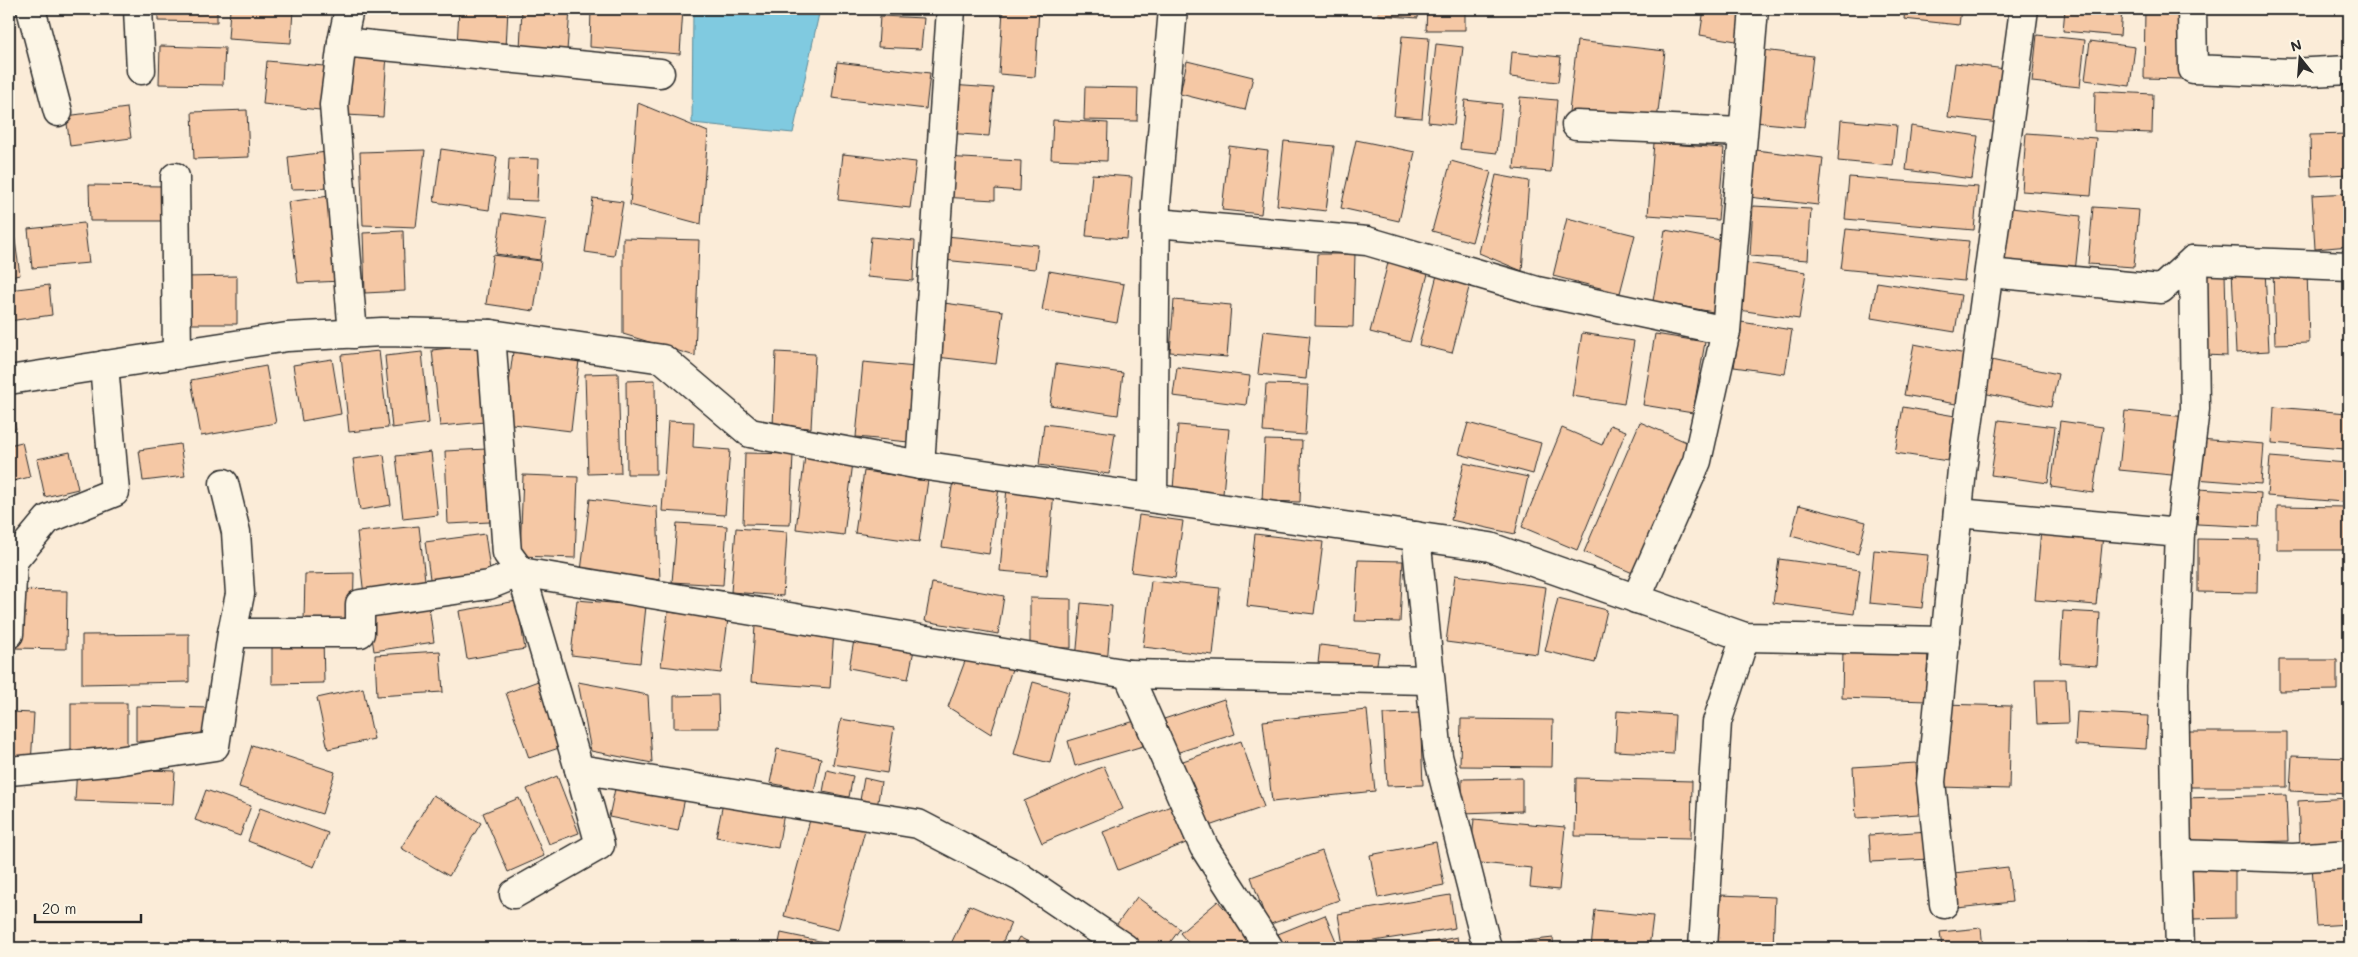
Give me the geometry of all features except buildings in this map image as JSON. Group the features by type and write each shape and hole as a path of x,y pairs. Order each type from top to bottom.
{"street":[{"path":"31,9 58,112"},
{"path":"138,9 141,70"},
{"path":"349,9 342,42 334,105 353,334"},
{"path":"920,465 951,9"},
{"path":"1153,497 1156,223 1173,9"},
{"path":"1636,598 1697,461 1726,331 1754,9"},
{"path":"1944,904 1930,782 1958,512 2024,9"},
{"path":"2192,9 2194,69 2291,72 2349,70"},
{"path":"342,42 660,73"},
{"path":"1576,125 1742,132"},
{"path":"175,177 177,355"},
{"path":"1156,223 1367,241 1537,291 1726,331"},
{"path":"1989,273 2161,289 2193,260 2349,266"},
{"path":"2180,948 2176,854 2174,683 2180,533 2195,409 2193,260"},
{"path":"9,380 287,337 382,332 491,334 663,360 750,432 920,465 1153,497 1490,547 1744,637 1945,642"},
{"path":"491,334 507,553 521,572 600,845 514,894"},
{"path":"9,634 13,561 18,541 48,519 115,492 104,366"},
{"path":"9,771 117,761 216,746 232,633 240,594 236,532 224,483"},
{"path":"1958,512 2180,533"},
{"path":"1416,536 1438,756 1487,948"},
{"path":"232,633 360,634 360,604 489,585 521,572 1128,674 1430,680"},
{"path":"1703,948 1717,722 1744,637"},
{"path":"1128,674 1204,847 1270,948"},
{"path":"579,769 918,824 1020,877 1125,948"},
{"path":"2176,854 2293,858 2349,854"}],"water":[{"path":"693,9 820,9 793,133 692,123"}]}
